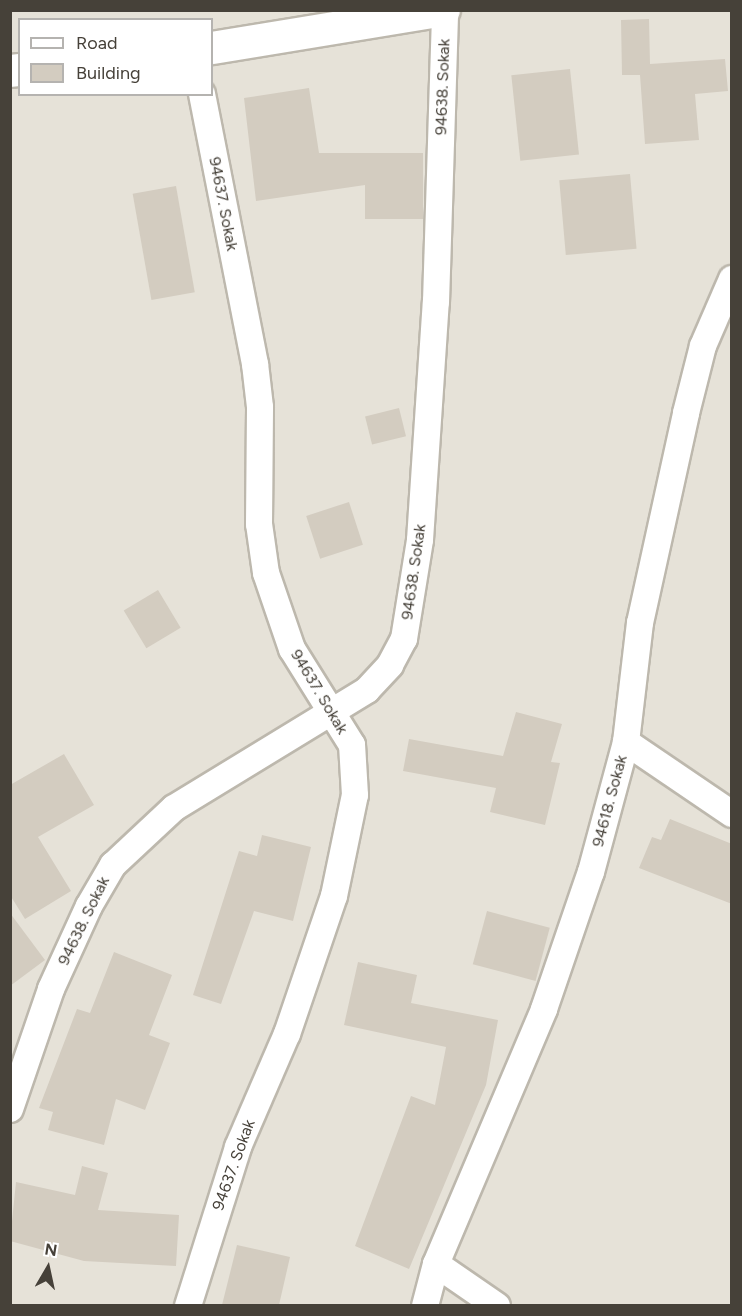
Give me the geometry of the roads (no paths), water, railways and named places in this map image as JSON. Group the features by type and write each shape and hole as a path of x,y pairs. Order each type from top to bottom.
{"street":[{"path":"213,48 445,10"},
{"name":"94638. Sokak","path":"10,1109 51,989 88,906 113,865 174,808 367,690 390,665 404,639 413,601 436,302 445,10"},
{"name":"94637. Sokak","path":"188,1305 238,1147 287,1034 336,886 355,795 356,766 352,745 292,649 266,573 259,524 260,407 255,364 202,96"},
{"name":"94618. Sokak","path":"425,1305 436,1264 544,1008 591,872 626,742 640,623 665,505 703,346 729,289"},
{"path":"626,742 732,814"},
{"path":"436,1264 497,1305"}]}
